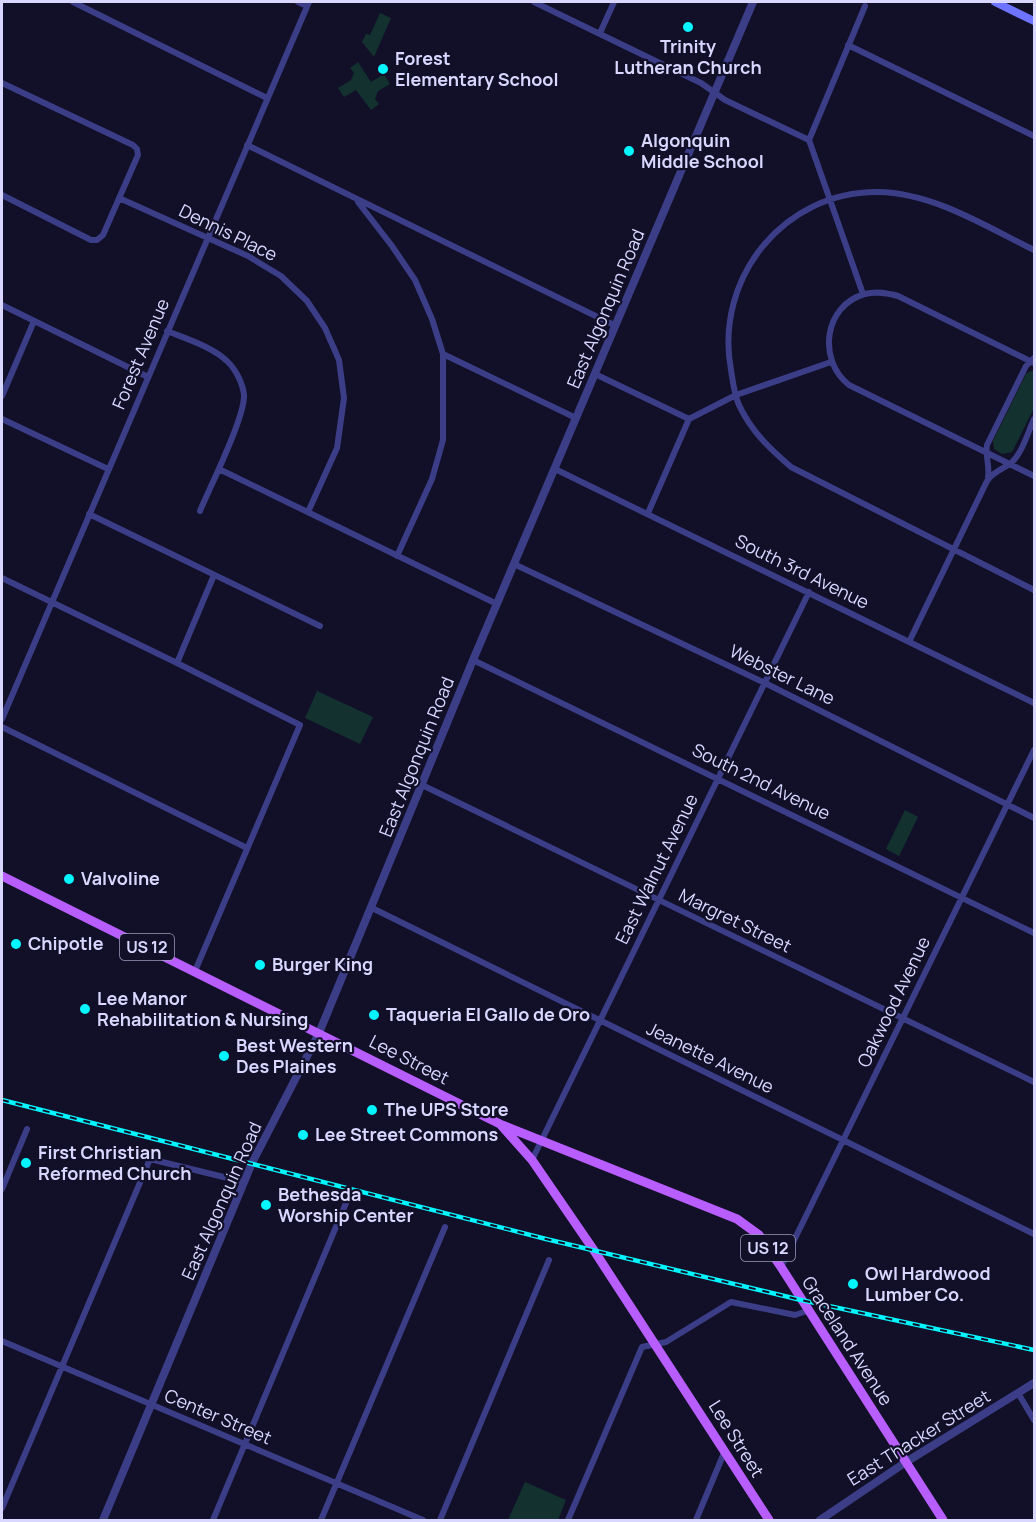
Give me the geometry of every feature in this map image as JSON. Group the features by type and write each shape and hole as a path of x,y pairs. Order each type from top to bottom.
{"main road":[{"path":"995,2 1035,21"},
{"name":"Lee Street","path":"2,876 195,970 500,1124 532,1161 656,1343 769,1521"},
{"name":"Graceland Avenue","path":"500,1124 737,1219 759,1235 943,1521"}],"street":[{"path":"73,2 267,98"},
{"path":"298,2 308,4"},
{"path":"534,2 701,83 725,100 808,140"},
{"path":"600,33 614,2"},
{"name":"East Algonquin Road","path":"103,1521 244,1182 319,1033 473,660 753,2"},
{"name":"Forest Avenue","path":"2,719 308,4"},
{"path":"863,294 808,140 865,6"},
{"path":"848,45 1035,136"},
{"path":"2,83 133,145 138,155 103,235 97,240 91,240 2,195"},
{"path":"247,146 616,326"},
{"path":"1035,250 932,201 908,195 876,192 830,199 819,203 783,226 764,244 751,262 740,283 728,323 727,342 735,395 747,421 764,444 791,468 1035,590"},
{"name":"Dennis Place","path":"119,198 248,256 281,276 307,300 326,328 339,360 344,398 337,448 308,512"},
{"path":"357,200 415,280 432,319 443,354 443,440 432,479 397,556"},
{"path":"987,481 989,471 986,452 987,444 1033,361 898,296 878,292 863,294 843,308 830,332 829,344 831,362 841,379 859,391 986,452 1035,476"},
{"path":"2,305 148,377"},
{"path":"2,396 34,321"},
{"path":"167,331 202,346 228,362 241,384 244,395 242,407 219,469 200,511"},
{"path":"443,354 576,418"},
{"path":"648,513 689,420 735,395 831,362"},
{"path":"595,374 689,420"},
{"path":"2,418 108,469"},
{"path":"909,642 987,481 992,473 1010,464 1015,458 1035,419"},
{"path":"219,469 497,604"},
{"name":"South 3rd Avenue","path":"555,469 1035,703"},
{"path":"89,514 320,626"},
{"name":"Webster Lane","path":"514,564 765,683 1035,818"},
{"path":"177,663 214,575"},
{"path":"2,578 300,725 195,970"},
{"name":"East Walnut Avenue","path":"532,1161 809,592"},
{"name":"South 2nd Avenue","path":"473,660 1035,933"},
{"path":"2,727 247,848"},
{"name":"Oakwood Avenue","path":"780,1267 1035,750"},
{"name":"Margret Street","path":"422,784 1035,1083"},
{"name":"Jeanette Avenue","path":"372,908 1035,1233"},
{"path":"2,1189 27,1129"},
{"path":"2,1508 150,1159 244,1182"},
{"path":"213,1521 346,1203"},
{"path":"321,1521 445,1227"},
{"path":"440,1521 549,1260"},
{"path":"568,1521 642,1347 666,1342 731,1302 795,1315 807,1311"},
{"name":"Center Street","path":"2,1341 423,1521"},
{"name":"East Thacker Street","path":"820,1521 906,1462 1035,1383"},
{"path":"1018,1393 1035,1420"},
{"path":"696,1521 724,1453"}],"green space":[{"path":"380,13 391,18 374,57 362,42 366,34 370,35"},
{"path":"358,62 371,82 384,74 390,84 378,91 375,99 379,104 371,110 356,90 344,97 338,88 351,80 354,73 350,68"},
{"path":"1034,371 1034,408 1012,452 1002,454 994,449 993,441 1026,374"},
{"path":"317,691 373,717 360,744 305,718"},
{"path":"905,810 918,817 899,856 886,849"},
{"path":"525,1482 566,1500 558,1520 508,1520"}],"railway":[{"path":"2,1100 546,1239 801,1300 1034,1350"}],"place":[{"name":"Trinity Lutheran Church","path":"688,27"},
{"name":"Forest Elementary School","path":"383,69"},
{"name":"Algonquin Middle School","path":"629,151"},
{"name":"Valvoline","path":"69,879"},
{"name":"Chipotle","path":"16,944"},
{"name":"Burger King","path":"260,965"},
{"name":"Lee Manor Rehabilitation & Nursing","path":"85,1009"},
{"name":"Taqueria El Gallo de Oro","path":"374,1015"},
{"name":"Best Western Des Plaines","path":"224,1056"},
{"name":"The UPS Store","path":"372,1110"},
{"name":"Lee Street Commons","path":"303,1135"},
{"name":"First Christian Reformed Church","path":"26,1163"},
{"name":"Bethesda Worship Center","path":"266,1205"},
{"name":"Owl Hardwood Lumber Co.","path":"853,1284"}]}
